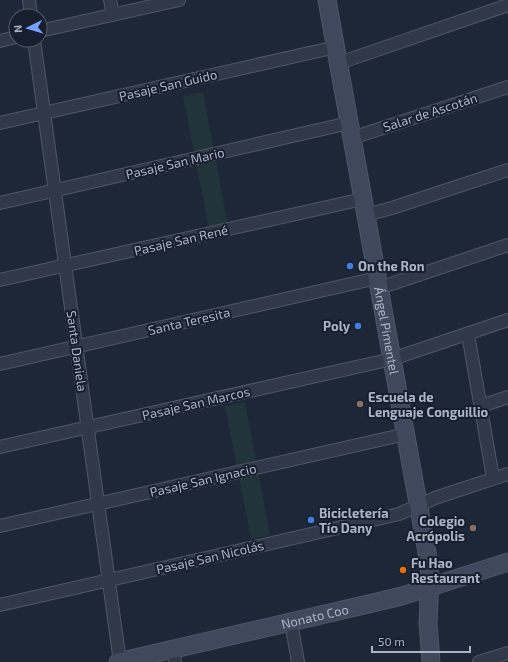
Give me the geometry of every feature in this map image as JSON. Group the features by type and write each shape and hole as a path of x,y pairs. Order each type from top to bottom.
{"street":[{"path":"110,0 113,15"},
{"path":"48,29 179,0"},
{"name":"Ángel Pimentel","path":"327,0 428,558 428,623 431,662"},
{"name":"Pasaje San Guido","path":"0,123 337,55 508,5"},
{"name":"Santa Daniela","path":"35,48 119,662"},
{"name":"Salar de Ascotán","path":"351,130 508,87"},
{"name":"Pasaje San Mario","path":"0,203 55,190 351,130"},
{"path":"366,215 508,170"},
{"name":"Pasaje San René","path":"0,280 363,199"},
{"name":"Santa Teresita","path":"0,364 378,283 508,245"},
{"name":"Pasaje San Marcos","path":"0,447 392,359 508,320"},
{"path":"468,334 494,478"},
{"path":"481,406 508,397"},
{"name":"Pasaje San Ignacio","path":"0,526 406,434"},
{"name":"Pasaje San Nicolás","path":"0,605 399,514 435,498 508,474"},
{"name":"Nonato Coo","path":"119,662 174,656 291,622 377,602 508,562"},
{"path":"291,622 298,662"},
{"path":"479,662 508,652"}],"green space":[{"path":"203,92 228,225 209,229 183,96"},
{"path":"245,402 270,535 251,539 225,406"}],"place":[{"name":"On the Ron","path":"350,266"},
{"name":"Poly","path":"358,326"},
{"name":"Escuela de Lenguaje Conguillio","path":"360,404"},
{"name":"Bicicletería Tío Dany","path":"311,520"},
{"name":"Colegio Acrópolis","path":"473,528"},
{"name":"Fu Hao Restaurant","path":"403,570"}]}
